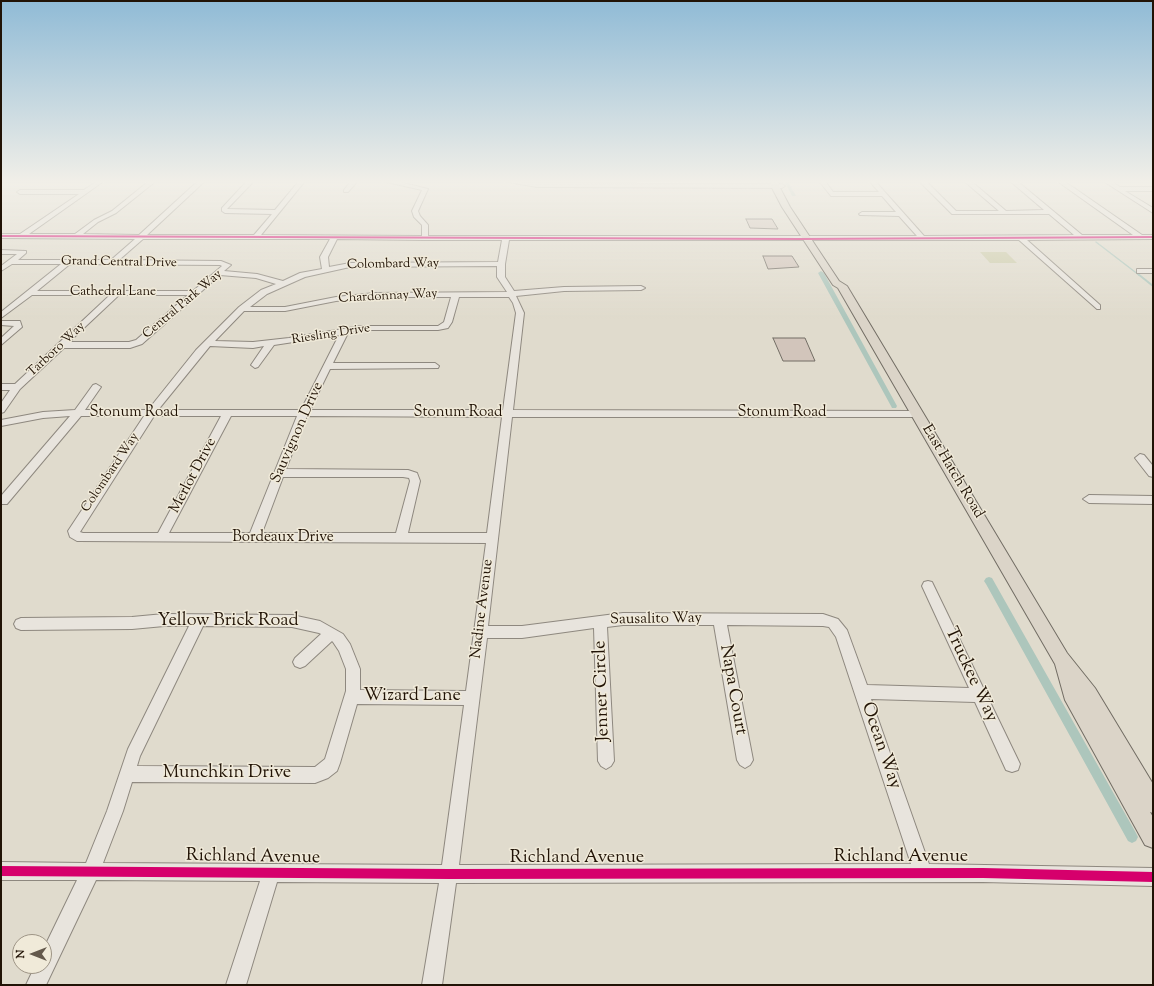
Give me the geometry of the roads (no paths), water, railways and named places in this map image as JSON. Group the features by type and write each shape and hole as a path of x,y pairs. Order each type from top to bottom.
{"main road":[{"name":"East Hatch Road","path":"804,227 836,283 842,286 1061,659 1089,694 1153,803"},
{"name":"East Hatch Road","path":"1061,659 1071,694 1153,837"}],"street":[{"path":"22,236 35,227"},
{"path":"78,236 89,227"},
{"path":"112,263 152,227"},
{"path":"256,236 263,227"},
{"path":"424,238 426,233 425,227"},
{"path":"912,227 921,237"},
{"path":"1068,227 1080,237"},
{"path":"1126,227 1140,237"},
{"path":"1,236 256,236 424,238 1153,237"},
{"path":"326,269 324,257 335,237"},
{"path":"1020,237 1097,307"},
{"name":"Nadine Avenue","path":"432,985 449,874 481,632 509,413 520,313 502,277 501,264 506,238"},
{"path":"1,252 24,252 1,269"},
{"name":"Grand Central Drive","path":"11,262 227,264"},
{"path":"1,316 67,263"},
{"name":"Colombard Way","path":"74,534 74,528 151,413 208,343 242,309 260,295 281,283 326,269 375,263 501,264"},
{"name":"Central Park Way","path":"63,345 135,344 226,268 227,264"},
{"path":"1140,271 1153,271"},
{"path":"220,273 257,276 281,283"},
{"name":"Chardonnay Way","path":"242,309 285,309 336,299 375,295 511,294 564,289 641,288"},
{"name":"Cathedral Lane","path":"29,293 197,293"},
{"name":"Tarboro Way","path":"1,410 17,387 117,293"},
{"name":"Riesling Drive","path":"208,343 238,345 271,343 345,330 442,327 448,322 456,295"},
{"path":"1,323 16,323 18,327 1,342"},
{"name":"Sauvignon Drive","path":"254,538 300,421 306,413 345,330"},
{"path":"255,365 271,343"},
{"path":"328,366 435,366"},
{"path":"1,387 17,387"},
{"path":"3,501 78,413 96,387"},
{"name":"Stonum Road","path":"1,423 43,415 78,413 917,414"},
{"name":"Merlot Drive","path":"161,538 227,414"},
{"path":"1140,458 1153,473"},
{"path":"280,473 404,473 413,476 416,481 401,538"},
{"path":"1089,499 1153,500"},
{"name":"Bordeaux Drive","path":"74,534 80,538 492,538"},
{"name":"Truckee Way","path":"928,586 1012,764"},
{"name":"Sausalito Way","path":"481,632 522,632 600,621 719,619 823,620 833,623"},
{"name":"Napa Court","path":"719,619 745,760"},
{"name":"Yellow Brick Road","path":"21,624 132,623 164,620 199,620 292,621 315,625 331,633 342,643 350,657 354,681 352,697 335,758 326,769"},
{"path":"36,985 90,871 114,811 133,754 199,620"},
{"name":"Jenner Circle","path":"600,621 606,761"},
{"name":"Ocean Way","path":"833,623 842,634 923,873"},
{"path":"300,662 331,633"},
{"path":"862,692 980,695"},
{"name":"Wizard Lane","path":"352,697 472,698"},
{"name":"Munchkin Drive","path":"126,774 315,775 326,769"},
{"name":"Richland Avenue","path":"1,871 449,874 923,873 1153,877"},
{"path":"236,985 271,873"}],"waterway":[{"path":"1096,242 1139,275"},
{"path":"821,273 894,406"},
{"path":"1138,274 1153,286"},
{"path":"989,581 1132,837"}]}
